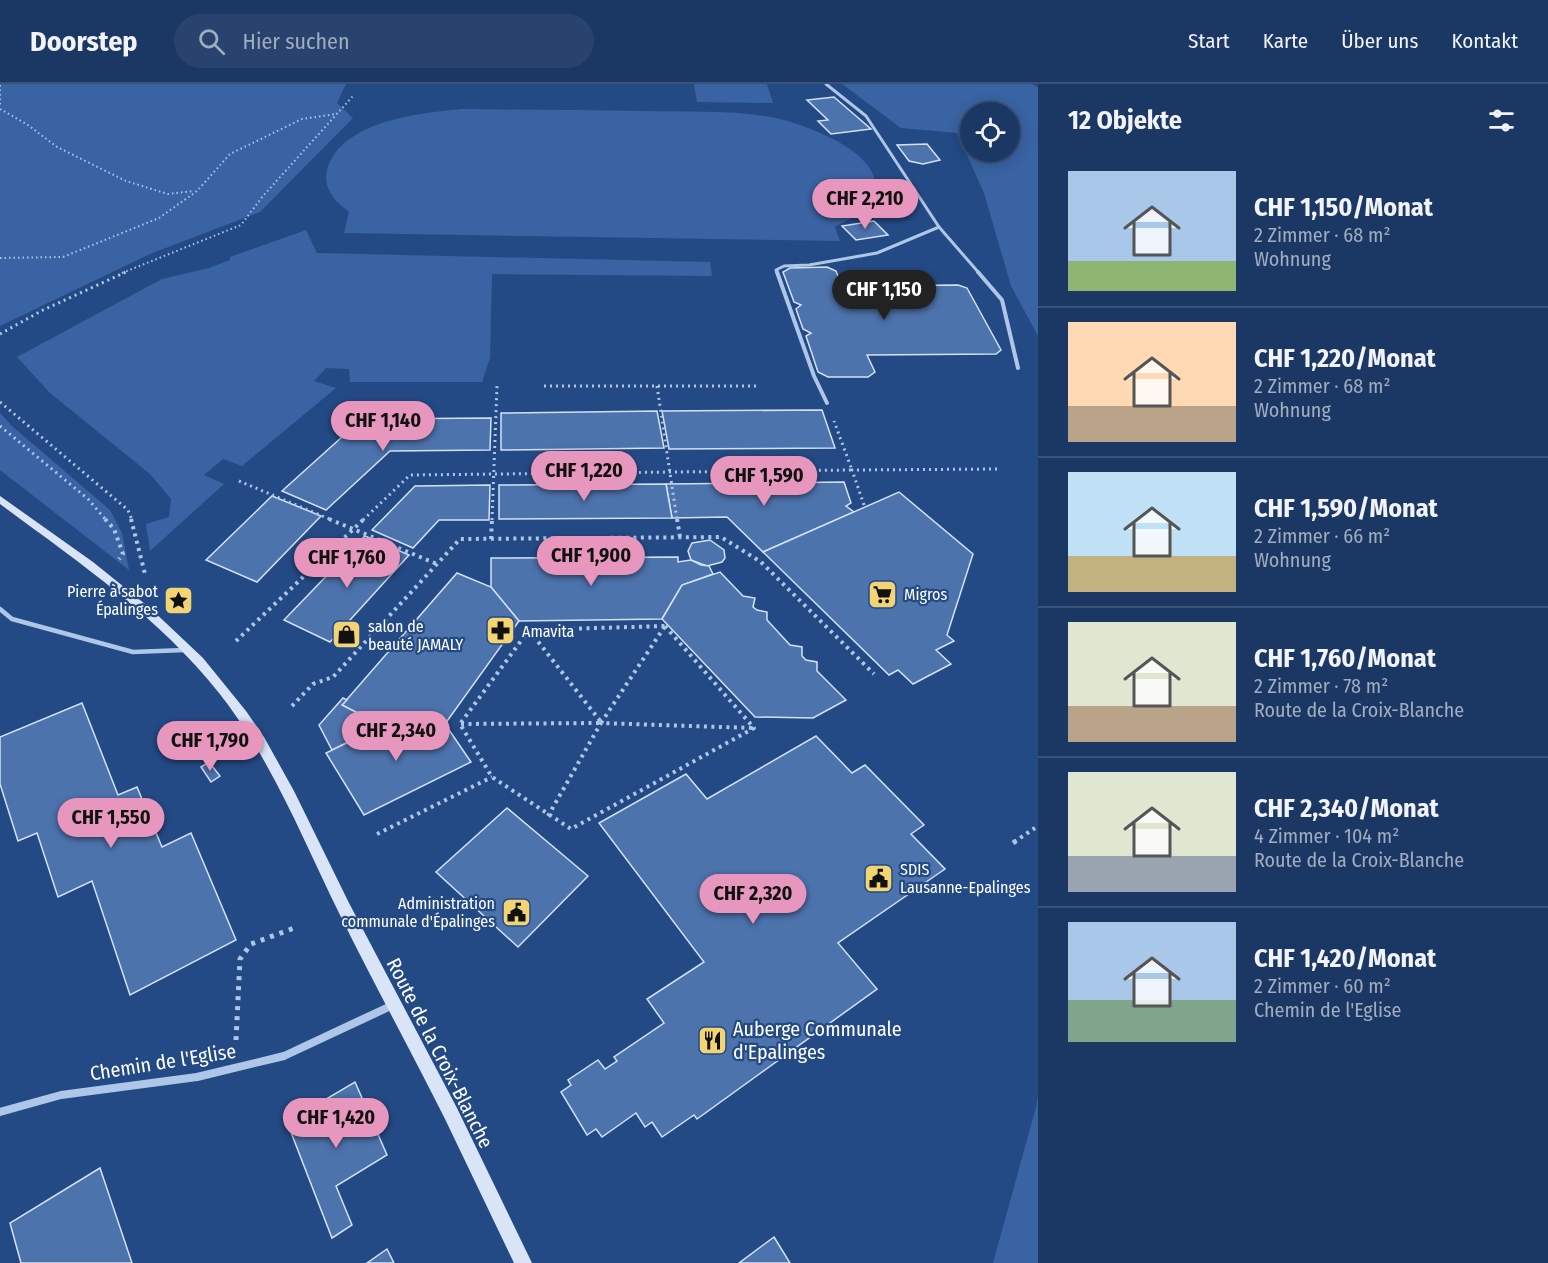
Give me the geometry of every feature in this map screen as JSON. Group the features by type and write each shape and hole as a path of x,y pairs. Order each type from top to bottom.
{"street":[{"name":"Route de la Croix-Blanche","path":"0,499 122,590 188,650 237,708 272,760 523,1263"},
{"name":"Chemin de l'Eglise","path":"0,1112 60,1095 197,1077 284,1056 394,1005"}],"lane":[{"path":"826,84 866,116 939,227 1002,300 1018,368"},
{"path":"827,403 814,376 776,270 784,266 877,253 939,227"},
{"path":"0,609 12,619 133,652 188,650"}],"path":[{"path":"0,85 0,107 57,147 126,181 168,194 197,191"},
{"path":"0,334 43,310 135,268 241,225 263,195 353,96"},
{"path":"0,258 63,257 159,218 197,191 230,154 302,119 337,114"},
{"path":"491,539 497,386"},
{"path":"543,386 759,386"},
{"path":"657,386 680,537"},
{"path":"0,402 128,510 135,528 145,574"},
{"path":"827,403 864,505"},
{"path":"0,426 88,499 114,529 123,554 116,561"},
{"path":"236,641 410,475 1000,470"},
{"path":"239,481 436,564"},
{"path":"292,706 313,684 333,677 460,539 721,537 761,562 874,674"},
{"path":"529,630 665,626"},
{"path":"548,816 601,723 665,626"},
{"path":"665,626 754,728"},
{"path":"529,630 601,723"},
{"path":"460,724 529,630"},
{"path":"460,724 601,723 754,728"},
{"path":"460,724 492,777 571,829 754,728"},
{"path":"377,834 492,777"},
{"path":"1013,843 1035,828"},
{"path":"236,1040 240,959 251,944 297,927"}],"shaded area":[{"path":"0,84 346,84 337,103 353,118 260,212 150,254 0,326"},
{"path":"694,84 767,84 773,103 697,102"},
{"path":"842,84 1032,84 1038,87 1038,336 1011,286 984,193 970,162 1020,162 1020,102 960,102 960,140 957,133 901,128"},
{"path":"461,109 708,112 771,117 808,128 850,149 866,163 874,178 873,195 859,213 835,227 840,241 344,233 349,212 333,197 326,178 329,163 342,145 372,127 390,121 408,116"},
{"path":"306,230 317,253 710,262 712,276 492,274 490,358 482,382 350,382 349,369 326,368 314,381 336,388 242,466 223,459 204,475 224,484 150,551 146,524 169,517 171,499 150,474 50,393 17,357 162,279 209,268 230,260 230,257"},
{"path":"0,413 12,426 110,510 122,533 129,570 0,470"},
{"path":"1038,1095 1038,1263 993,1263 1036,1107"}],"building":[{"path":"834,97 871,129 831,134 818,121 828,120 807,100"},
{"path":"927,144 940,160 923,164 909,161 897,145"},
{"path":"874,221 888,235 856,240 842,226"},
{"path":"827,267 836,271 842,286 958,285 967,288 1001,350 996,354 867,355 875,372 868,377 828,377 818,372 806,336 811,333 803,329 796,309 801,305 794,302 783,272 790,268"},
{"path":"822,410 835,448 669,449 662,411"},
{"path":"657,411 664,448 501,450 501,413"},
{"path":"491,418 490,450 390,451 326,510 282,491 362,419"},
{"path":"844,482 851,503 846,506 854,512 763,552 727,517 672,518 666,484"},
{"path":"666,484 672,518 499,519 499,485"},
{"path":"490,485 489,520 439,520 413,548 372,530 415,486"},
{"name":"Migros","path":"899,492 973,554 947,635 954,641 936,650 951,664 913,684 898,670 889,675 763,552"},
{"path":"272,496 321,516 257,582 206,560"},
{"path":"365,536 409,555 330,642 284,620"},
{"path":"710,540 724,550 725,558 722,562 707,566 691,560 688,551 692,543"},
{"path":"678,557 678,562 691,560 709,566 713,574 682,585 662,619 519,621 491,587 491,558"},
{"path":"720,572 743,596 755,598 753,607 767,612 767,620 790,645 802,647 802,656 806,660 817,662 817,671 846,700 813,718 755,717 662,619 682,585"},
{"path":"457,573 491,587 519,621 445,724 381,726 381,722 375,722 342,705"},
{"path":"343,698 347,700 342,705 375,722 381,722 381,730 373,730 332,750 319,725"},
{"path":"82,703 118,795 137,787 162,847 191,833 236,940 130,995 92,881 58,897 37,833 18,841 0,784 0,737"},
{"path":"445,724 471,762 364,815 326,753 373,730 381,730 381,726"},
{"path":"816,736 852,773 865,765 924,825 911,834 945,869 838,943 877,989 697,1119 694,1115 662,1137 652,1122 645,1127 636,1113 602,1137 596,1129 587,1135 561,1092 571,1085 568,1080 598,1060 605,1069 617,1061 614,1057 664,1023 647,999 704,962 599,823 686,774 707,799"},
{"path":"209,762 220,776 211,782 201,767"},
{"name":"Administration communale d'Épalinges","path":"507,808 588,876 518,947 436,872"},
{"path":"355,1082 387,1155 336,1186 352,1225 332,1238 287,1122"},
{"path":"100,1168 132,1263 21,1263 10,1223"},
{"path":"774,1237 790,1263 739,1263"},
{"path":"387,1249 394,1263 367,1263"}],"place":[{"name":"Migros","path":"883,594"},
{"name":"Pierre à sabot Épalinges","path":"179,600"},
{"name":"Amavita","path":"501,631"},
{"name":"salon de beauté JAMALY","path":"347,635"},
{"name":"SDIS Lausanne-Epalinges","path":"879,878"},
{"name":"Administration communale d'Épalinges","path":"516,912"},
{"name":"Auberge Communale d'Epalinges","path":"712,1040"}]}
